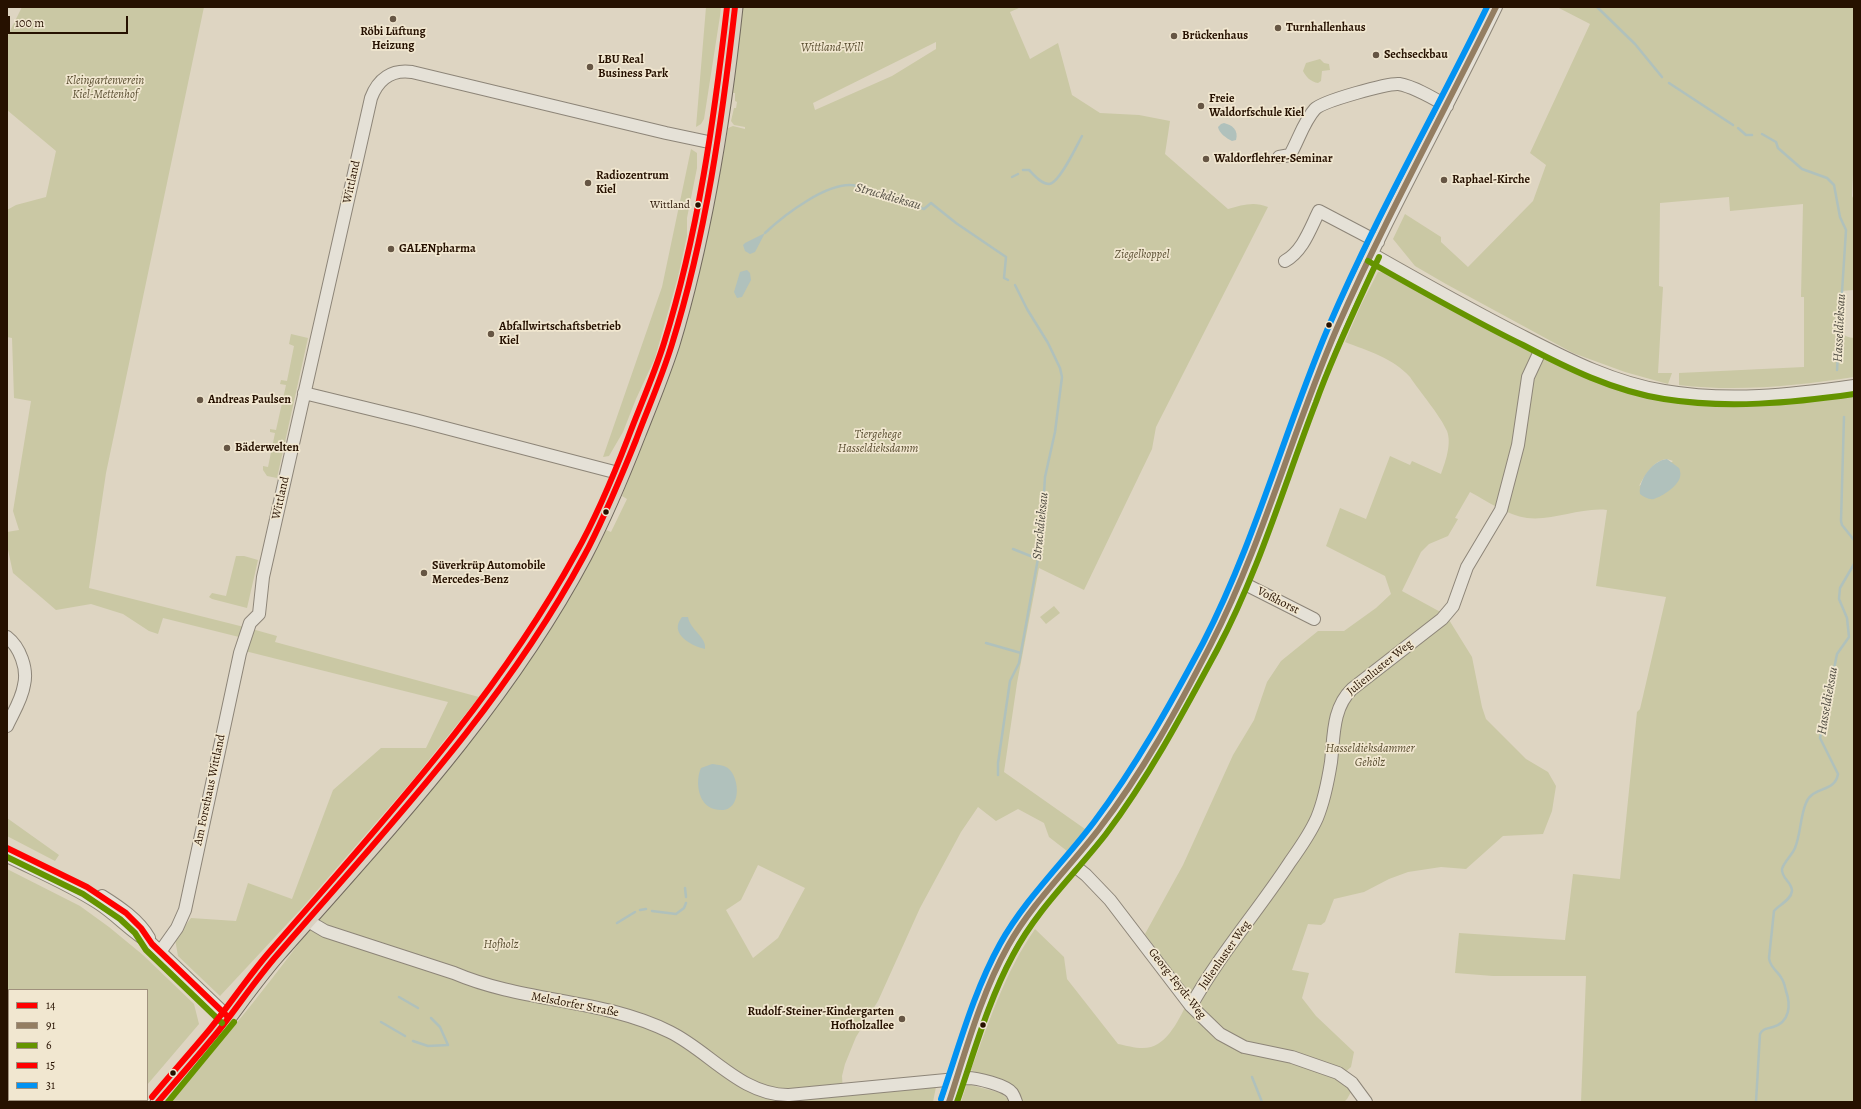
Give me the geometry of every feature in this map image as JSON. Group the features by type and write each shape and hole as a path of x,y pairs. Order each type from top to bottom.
{"main road":[{"path":"158,1102 275,958 456,748 521,660 582,559 610,504 622,474 671,348 684,302 702,228 718,144 735,7"}],"street":[{"path":"949,1102 986,992 1006,950 1032,911 1111,813 1152,752 1213,640 1241,582 1330,345 1372,254 1496,7"},
{"name":"Wittland","path":"250,623 259,614 263,577 371,98 376,87 387,75 402,71 412,72 718,144"},
{"path":"1279,157 1290,155 1315,109 1323,104 1337,99 1387,84 1395,84 1408,87 1447,106"},
{"path":"1285,261 1300,249 1319,212 1378,242"},
{"path":"1372,254 1494,322 1586,368 1622,381 1680,394 1744,398 1854,386"},
{"name":"Julienluster Weg","path":"1191,1006 1209,974 1284,872 1317,818 1322,804 1331,764 1337,715 1344,698 1352,689 1442,619 1453,606 1466,567 1501,510 1518,444 1528,377 1542,346"},
{"path":"304,393 423,422 622,474"},
{"name":"Voßhorst","path":"1241,582 1314,619"},
{"name":"Am Forsthaus Wittland","path":"156,948 177,928 186,910 240,653 250,623"},
{"path":"7,637 14,642 23,664 25,684 7,726"},
{"path":"7,848 103,896 136,922 147,934 156,948"},
{"path":"7,856 56,879 99,903 142,939 156,948 228,1017"},
{"name":"Georg-Feydt-Weg","path":"1071,863 1086,875 1110,900 1191,1006 1220,1034 1244,1047 1292,1058 1338,1073 1347,1078 1366,1102"},
{"name":"Melsdorfer Straße","path":"308,921 325,931 471,980 519,994 603,1008 644,1021 681,1038 749,1086 763,1092 789,1095 957,1078 974,1078 1004,1087 1012,1093 1016,1102"}],"green space":[{"name":"Kleingartenverein Kiel-Mettenhof","path":"22,7 204,7 106,473 89,588 244,627 239,637 163,618 158,634 149,631 123,614 91,604 56,610 13,573 7,545 7,532 19,530 13,511 31,401 14,398 12,338 7,337 7,210 16,205 46,197 56,151 7,110 7,37"},
{"path":"706,7 721,7 704,119 701,124 696,127"},
{"path":"739,7 1021,7 1010,12 1030,59 1058,43 1072,95 1100,113 1139,115 1170,121 1165,154 1228,209 1253,204 1268,207 1156,427 1152,449 1084,590 1039,568 1017,683 1004,772 1085,829 1067,851 1049,837 1044,823 1018,809 996,821 978,807 961,832 920,908 878,1001 856,1037 845,1064 842,1076 843,1093 920,1086 936,1087 933,1102 171,1102 272,978 586,566 606,530 611,532 627,499 622,496 645,435 719,179 728,128 733,126 745,129 745,127 734,125 731,121 737,102 735,101 735,93 733,93","holes":["936,42 936,49 892,76 815,110 813,103","758,865 805,888 778,938 753,958 726,910 741,900"]},
{"path":"1557,7 1854,7 1854,152 1852,196 1854,200 1854,290 1841,291 1835,319 1837,326 1844,335 1854,338 1854,377 1767,387 1723,388 1679,385 1679,373 1804,367 1804,297 1801,297 1803,204 1730,211 1729,197 1660,203 1659,286 1663,287 1658,373 1672,373 1668,384 1625,372 1573,353 1415,266 1393,239 1405,214 1441,237 1441,242 1468,267 1533,201 1546,165 1530,153 1590,24"},
{"path":"1320,59 1324,63 1329,64 1330,70 1322,71 1321,81 1318,83 1309,79 1303,71 1306,63"},
{"path":"691,149 697,153 697,168 687,218 687,236 678,277 655,358 623,432 609,456 603,457 662,287"},
{"name":"Hasseldieksdammer Gehölz","path":"1378,272 1390,273 1560,363 1604,381 1627,388 1697,401 1745,403 1786,401 1854,392 1854,1102 1581,1102 1586,976 1493,976 1455,973 1459,933 1565,940 1573,874 1620,879 1637,712 1640,709 1666,597 1596,586 1607,510 1587,510 1547,518 1527,518 1505,511 1470,492 1455,518 1458,519 1448,536 1429,544 1421,552 1402,591 1446,615 1472,657 1482,707 1486,719 1526,759 1548,772 1556,786 1552,811 1543,834 1503,836 1466,869 1441,867 1408,872 1389,879 1364,892 1334,899 1325,922 1321,925 1308,924 1292,970 1309,973 1302,998 1316,1016 1354,1052 1351,1067 1344,1073 1347,1085 1351,1092 1347,1099 1344,1102 1018,1102 1006,1086 971,1070 1006,980 1024,945 1035,929 1064,957 1067,979 1118,1044 1143,1048 1158,1044 1170,1033 1184,1010 1190,996 1145,934 1183,865 1233,755 1254,720 1267,682 1281,661 1318,631 1344,631 1376,608 1391,594 1385,576 1326,546 1340,508 1366,519 1390,456 1410,465 1412,461 1441,474 1446,459 1449,442 1447,431 1435,411 1410,377 1403,370 1388,360 1345,342 1361,305","holes":["1667,459 1673,461 1639,486 1647,473 1658,462"]},
{"path":"291,334 308,338 277,478 267,476 263,470 263,466 268,467 275,433 270,432 270,429 276,430 286,385 280,384 281,380 287,381 294,346 289,344"},
{"path":"236,556 244,556 258,560 247,608 209,597 212,593 226,596"},
{"path":"1054,606 1060,613 1046,624 1040,617"},
{"path":"252,629 277,636 275,642 479,697 412,781 302,908 220,996 178,956 175,939 191,918 236,921 248,883 292,899 333,790 381,748 426,748 448,702 245,651"},
{"path":"7,818 59,855 55,861 7,836"},
{"path":"7,869 80,906 109,927 143,955 194,1004 199,1024 148,1084 148,989 8,989 8,1101 133,1101 7,1102"},
{"path":"967,1084 1001,1093 1011,1102 961,1102"}],"shaded area":[{"path":"1224,123 1234,128 1237,133 1236,140 1230,140 1220,131 1218,127"},
{"path":"765,233 755,252 750,254 745,251 743,245 745,243"},
{"path":"747,270 750,273 751,280 742,297 737,298 734,292 740,272"},
{"path":"1667,459 1679,468 1679,480 1662,496 1654,499 1648,499 1640,494 1641,483 1652,467 1662,460"},
{"path":"682,617 688,617 689,622 701,637 705,645 705,649 688,642 680,634 678,623"},
{"path":"712,764 722,765 727,768 732,773 736,783 737,795 733,805 726,810 709,807 704,803 699,792 698,779 701,768"}],"waterway":[{"name":"Hasseldieksau","path":"1597,7 1635,44 1662,77"},
{"name":"Hasseldieksau","path":"1669,83 1733,125"},
{"name":"Hasseldieksau","path":"1738,128 1746,135 1752,135"},
{"name":"Hasseldieksau","path":"1762,134 1776,142 1778,148 1802,169 1827,178 1834,185 1840,217 1846,230 1837,370"},
{"path":"1023,170 1029,170 1043,183 1049,184 1053,182 1063,171 1082,136"},
{"path":"1012,177 1018,174"},
{"name":"Struckdieksau","path":"765,233 795,209 821,193 846,185 857,186 924,209 931,203 956,223 1006,257 1004,278 1008,280"},
{"name":"Struckdieksau","path":"998,775 998,763 1010,681 1019,663 1041,542 1045,477 1055,432 1062,377 1060,368 1048,343 1027,309 1015,285"},
{"name":"Hasseldieksau","path":"1844,417 1841,521 1842,525 1854,540"},
{"path":"1013,549 1038,559"},
{"name":"Hasseldieksau","path":"1756,1102 1760,1034 1764,1030 1779,1025 1786,1017 1789,1007 1788,996 1783,982 1772,967 1769,958 1774,911 1787,900 1792,891 1792,888 1783,875 1782,869 1795,848 1806,803 1813,794 1833,784 1838,774 1820,738 1837,654 1849,637 1847,618 1839,599 1840,588 1854,564"},
{"path":"986,643 1021,653"},
{"path":"685,888 686,897"},
{"path":"652,911 676,914 684,908 686,903"},
{"path":"640,910 646,909"},
{"path":"617,923 635,912"},
{"path":"399,997 418,1008"},
{"path":"413,1041 428,1046 448,1045 440,1027 431,1018"},
{"path":"381,1022 405,1036"},
{"name":"Struckdieksau","path":"1252,1077 1262,1102"}],"transit line":[{"name":"15","path":"152,1097 210,1029 264,959 395,807 473,710 510,660 544,607 584,539 598,511 651,379 664,343 676,302 703,176 727,7"},
{"name":"14","path":"158,1102 216,1034 254,983 402,812 481,714 518,663 552,611 584,556 605,513 636,440 664,368 684,303 711,177 735,7"},
{"name":"31","path":"941,1099 974,1001 990,963 1000,944 1033,896 1094,822 1124,779 1165,712 1203,643 1238,566 1312,367 1346,287 1385,206 1487,7"},
{"name":"91","path":"949,1102 982,1003 998,964 1008,946 1039,900 1099,829 1130,785 1173,716 1211,644 1246,567 1321,367 1355,287 1496,7"},
{"name":"6","path":"957,1102 996,990 1013,955 1033,922 1106,834 1137,790 1178,721 1232,620 1246,590 1270,528 1330,365 1379,257"},
{"name":"6","path":"1368,261 1464,315 1556,362 1591,378 1645,395 1664,399 1711,404 1759,404 1854,394"},
{"name":"14","path":"7,848 87,887 126,913 141,928 152,944 228,1017"},
{"name":"6","path":"7,857 83,894 120,919 135,933 146,950 222,1023"},
{"name":"6","path":"168,1102 234,1022"}],"place":[{"name":"Röbi Lüftung Heizung","path":"393,19"},
{"name":"Turnhallenhaus","path":"1278,28"},
{"name":"Brückenhaus","path":"1174,36"},
{"name":"Sechseckbau","path":"1376,55"},
{"name":"LBU Real Business Park","path":"590,67"},
{"name":"Freie Waldorfschule Kiel","path":"1201,106"},
{"name":"Waldorflehrer-Seminar","path":"1206,159"},
{"name":"Raphael-Kirche","path":"1444,180"},
{"name":"Radiozentrum Kiel","path":"588,183"},
{"name":"Wittland","path":"698,205"},
{"name":"GALENpharma","path":"391,249"},
{"name":"Abfallwirtschaftsbetrieb Kiel","path":"491,334"},
{"name":"Andreas Paulsen","path":"200,400"},
{"name":"Bäderwelten","path":"227,448"},
{"name":"Süverkrüp Automobile Mercedes-Benz","path":"424,573"},
{"name":"Rudolf-Steiner-Kindergarten Hofholzallee","path":"902,1019"}],"park label":[{"name":"Wittland-Will","path":"832,48"},
{"name":"Ziegelkoppel","path":"1142,255"},
{"name":"Tiergehege Hasseldieksdamm","path":"878,442"},
{"name":"Hofholz","path":"501,945"}]}
